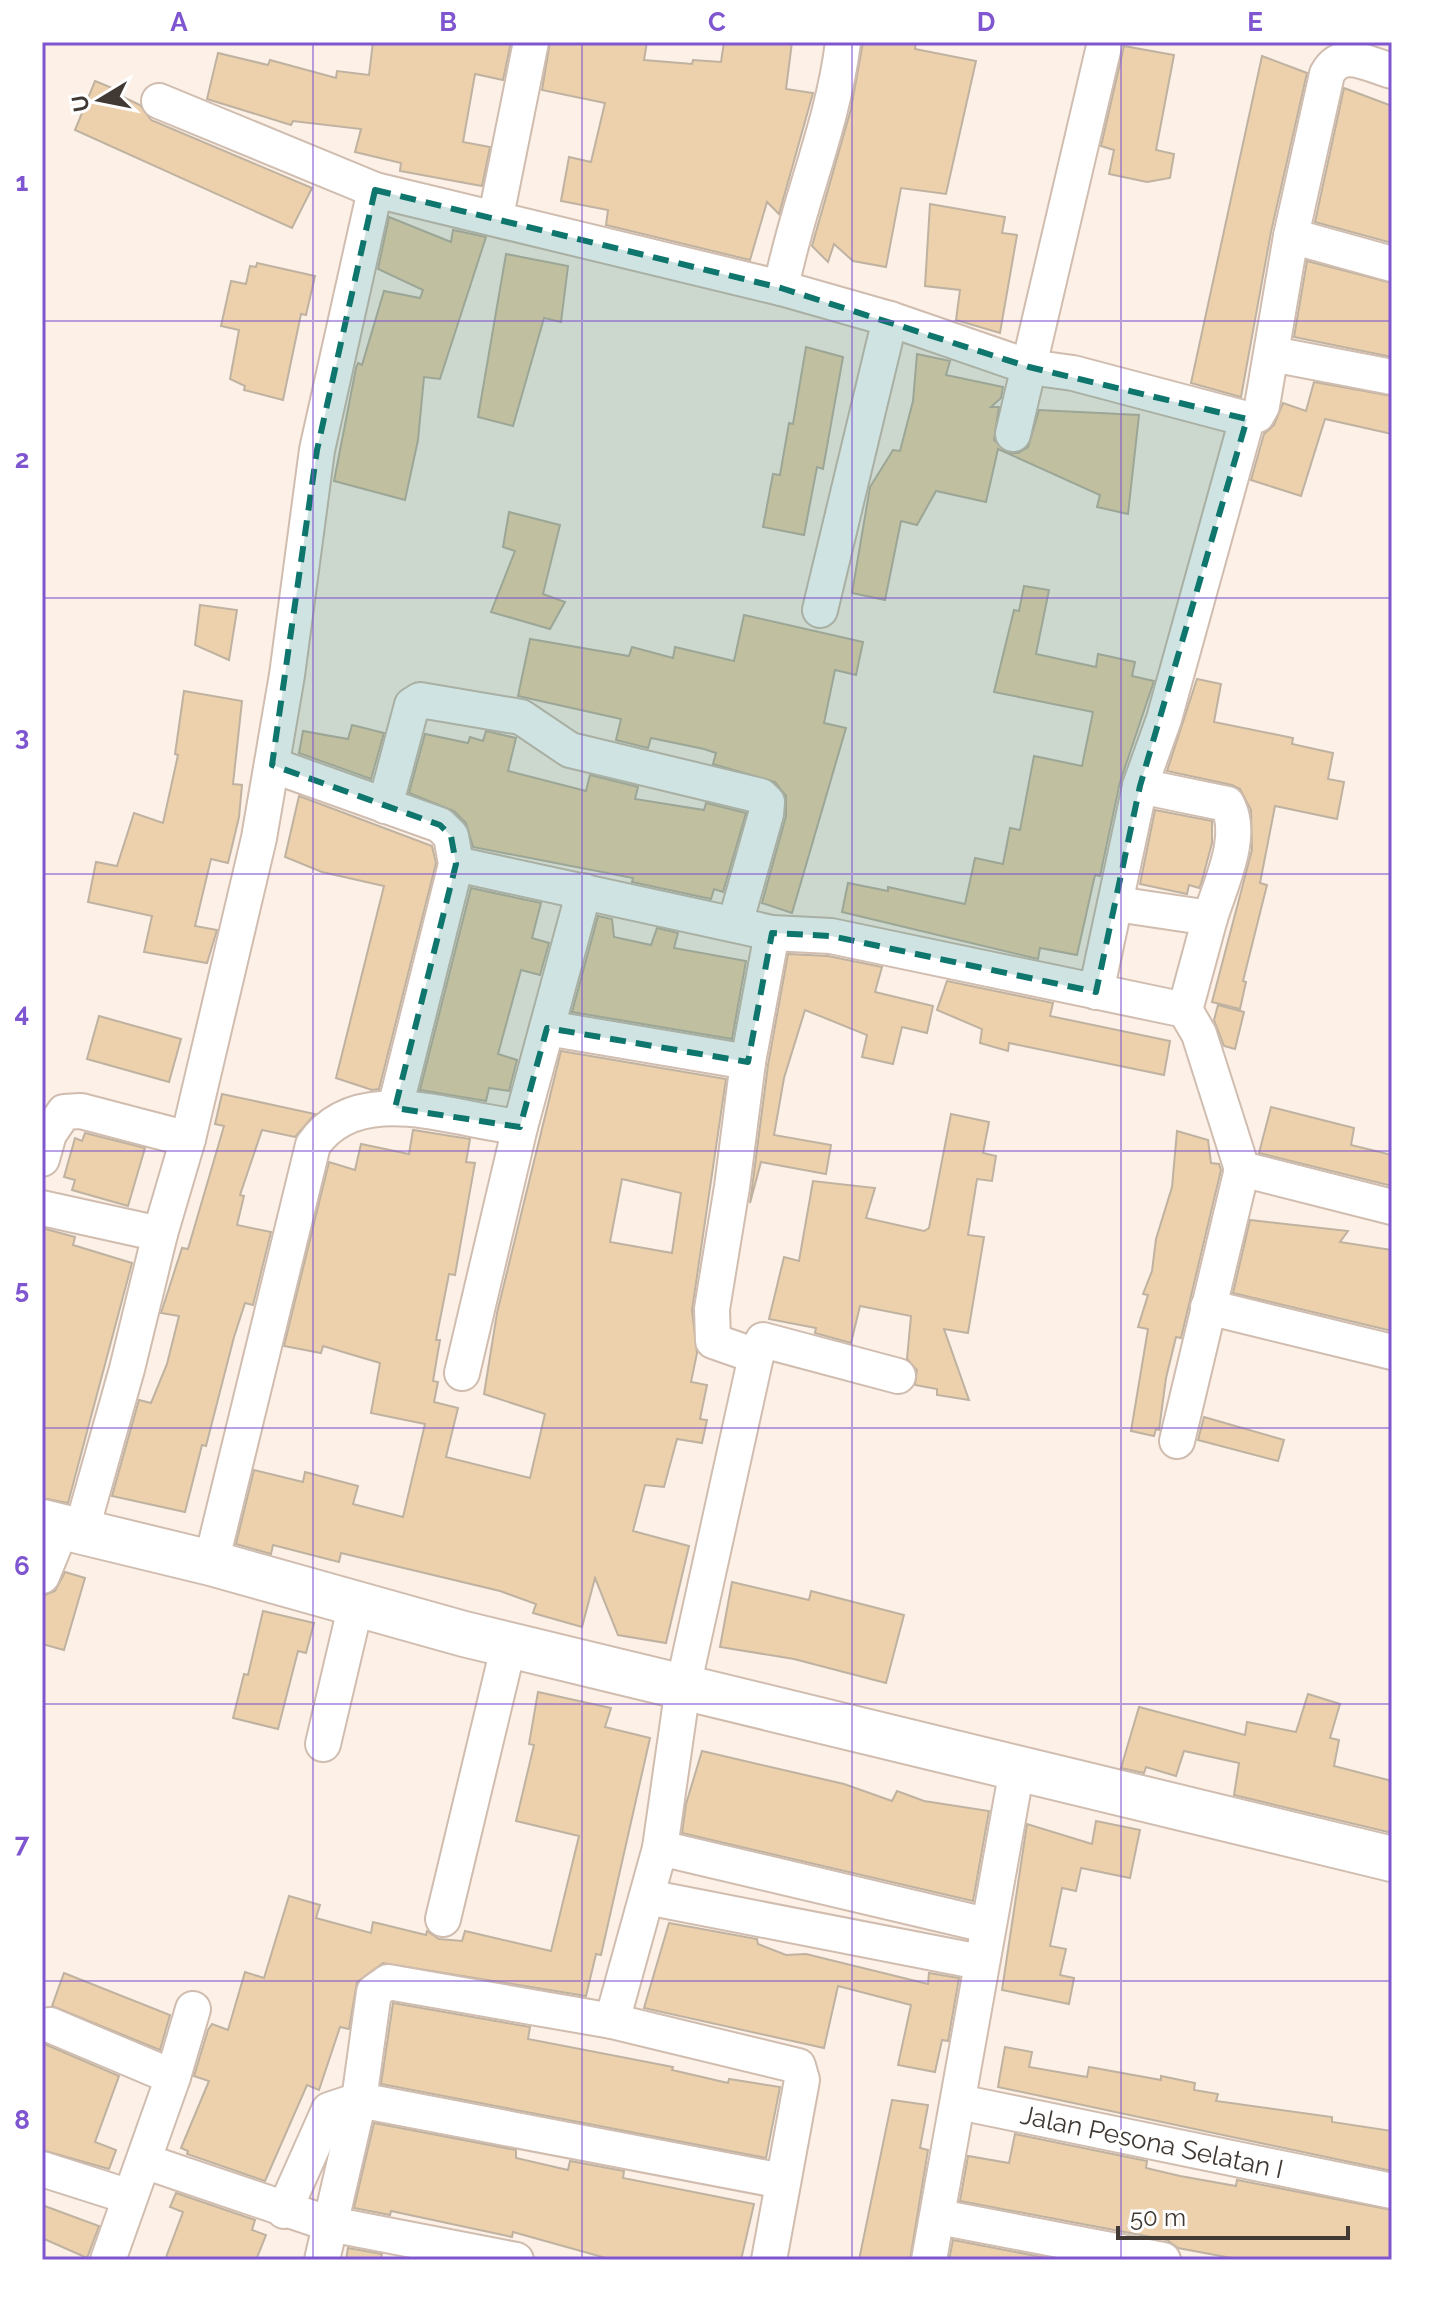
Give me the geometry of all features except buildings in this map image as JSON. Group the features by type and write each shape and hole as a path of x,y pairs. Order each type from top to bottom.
{"street":[{"path":"496,216 531,42"},
{"path":"781,288 792,235 838,78 843,42"},
{"path":"1013,434 1105,42"},
{"path":"159,101 375,190 496,216 781,288 890,319 1029,367 1073,373 1247,419 1257,415 1262,406 1291,236 1327,74 1334,62 1344,58 1392,71"},
{"path":"42,1576 127,1369 160,1234 188,1139 247,895 272,765 317,450 375,190"},
{"path":"1291,236 1392,264"},
{"path":"820,610 890,319"},
{"path":"1272,354 1392,377"},
{"path":"1096,992 1140,786 1164,719 1247,419"},
{"path":"385,806 412,705 420,700 521,717 570,750 761,796 767,802 766,814 735,924"},
{"path":"272,765 447,831 456,864 395,1108"},
{"path":"1140,786 1227,804 1232,813 1233,835 1185,1010 1199,1034 1242,1169 1177,1441"},
{"path":"456,864 772,933 831,936 1185,1010"},
{"path":"462,1373 520,1127 584,891"},
{"path":"1116,904 1210,918"},
{"path":"756,1356 720,1346 713,1341 710,1328 748,1062 772,933"},
{"path":"547,1028 748,1062"},
{"path":"211,1563 313,1145 324,1129 337,1119 395,1108 520,1127"},
{"path":"42,1159 49,1134 64,1112 81,1111 188,1139"},
{"path":"1242,1169 1392,1207"},
{"path":"42,1208 160,1234"},
{"path":"1208,1307 1392,1352"},
{"path":"612,2021 660,1848 683,1687 756,1356 763,1340 898,1376"},
{"path":"62,1527 211,1563 509,1644 1392,1859"},
{"path":"323,1744 356,1604"},
{"path":"443,1919 509,1644"},
{"path":"929,2260 959,2102 986,1925 1017,1769"},
{"path":"660,1848 986,1925"},
{"path":"647,1897 980,1962"},
{"path":"322,2260 359,2100 374,1992 381,1984 388,1982 612,2021 798,2066 802,2080 769,2260"},
{"path":"108,2260 173,2077 193,2009"},
{"path":"50,2025 173,2077"},
{"path":"284,2211 329,2110 359,2100 782,2181"},
{"name":"Jalan Pesona Selatan I","path":"959,2102 1392,2191"},
{"path":"144,2161 284,2211 330,2224 516,2260"},
{"path":"42,2169 130,2197"},
{"path":"939,2217 1163,2260"}],"highlighted area":[{"path":"375,190 781,288 1029,367 1247,419 1140,786 1096,992 831,936 772,933 748,1062 547,1028 520,1127 395,1108 456,864 451,836 440,825 272,765 317,450"}]}
